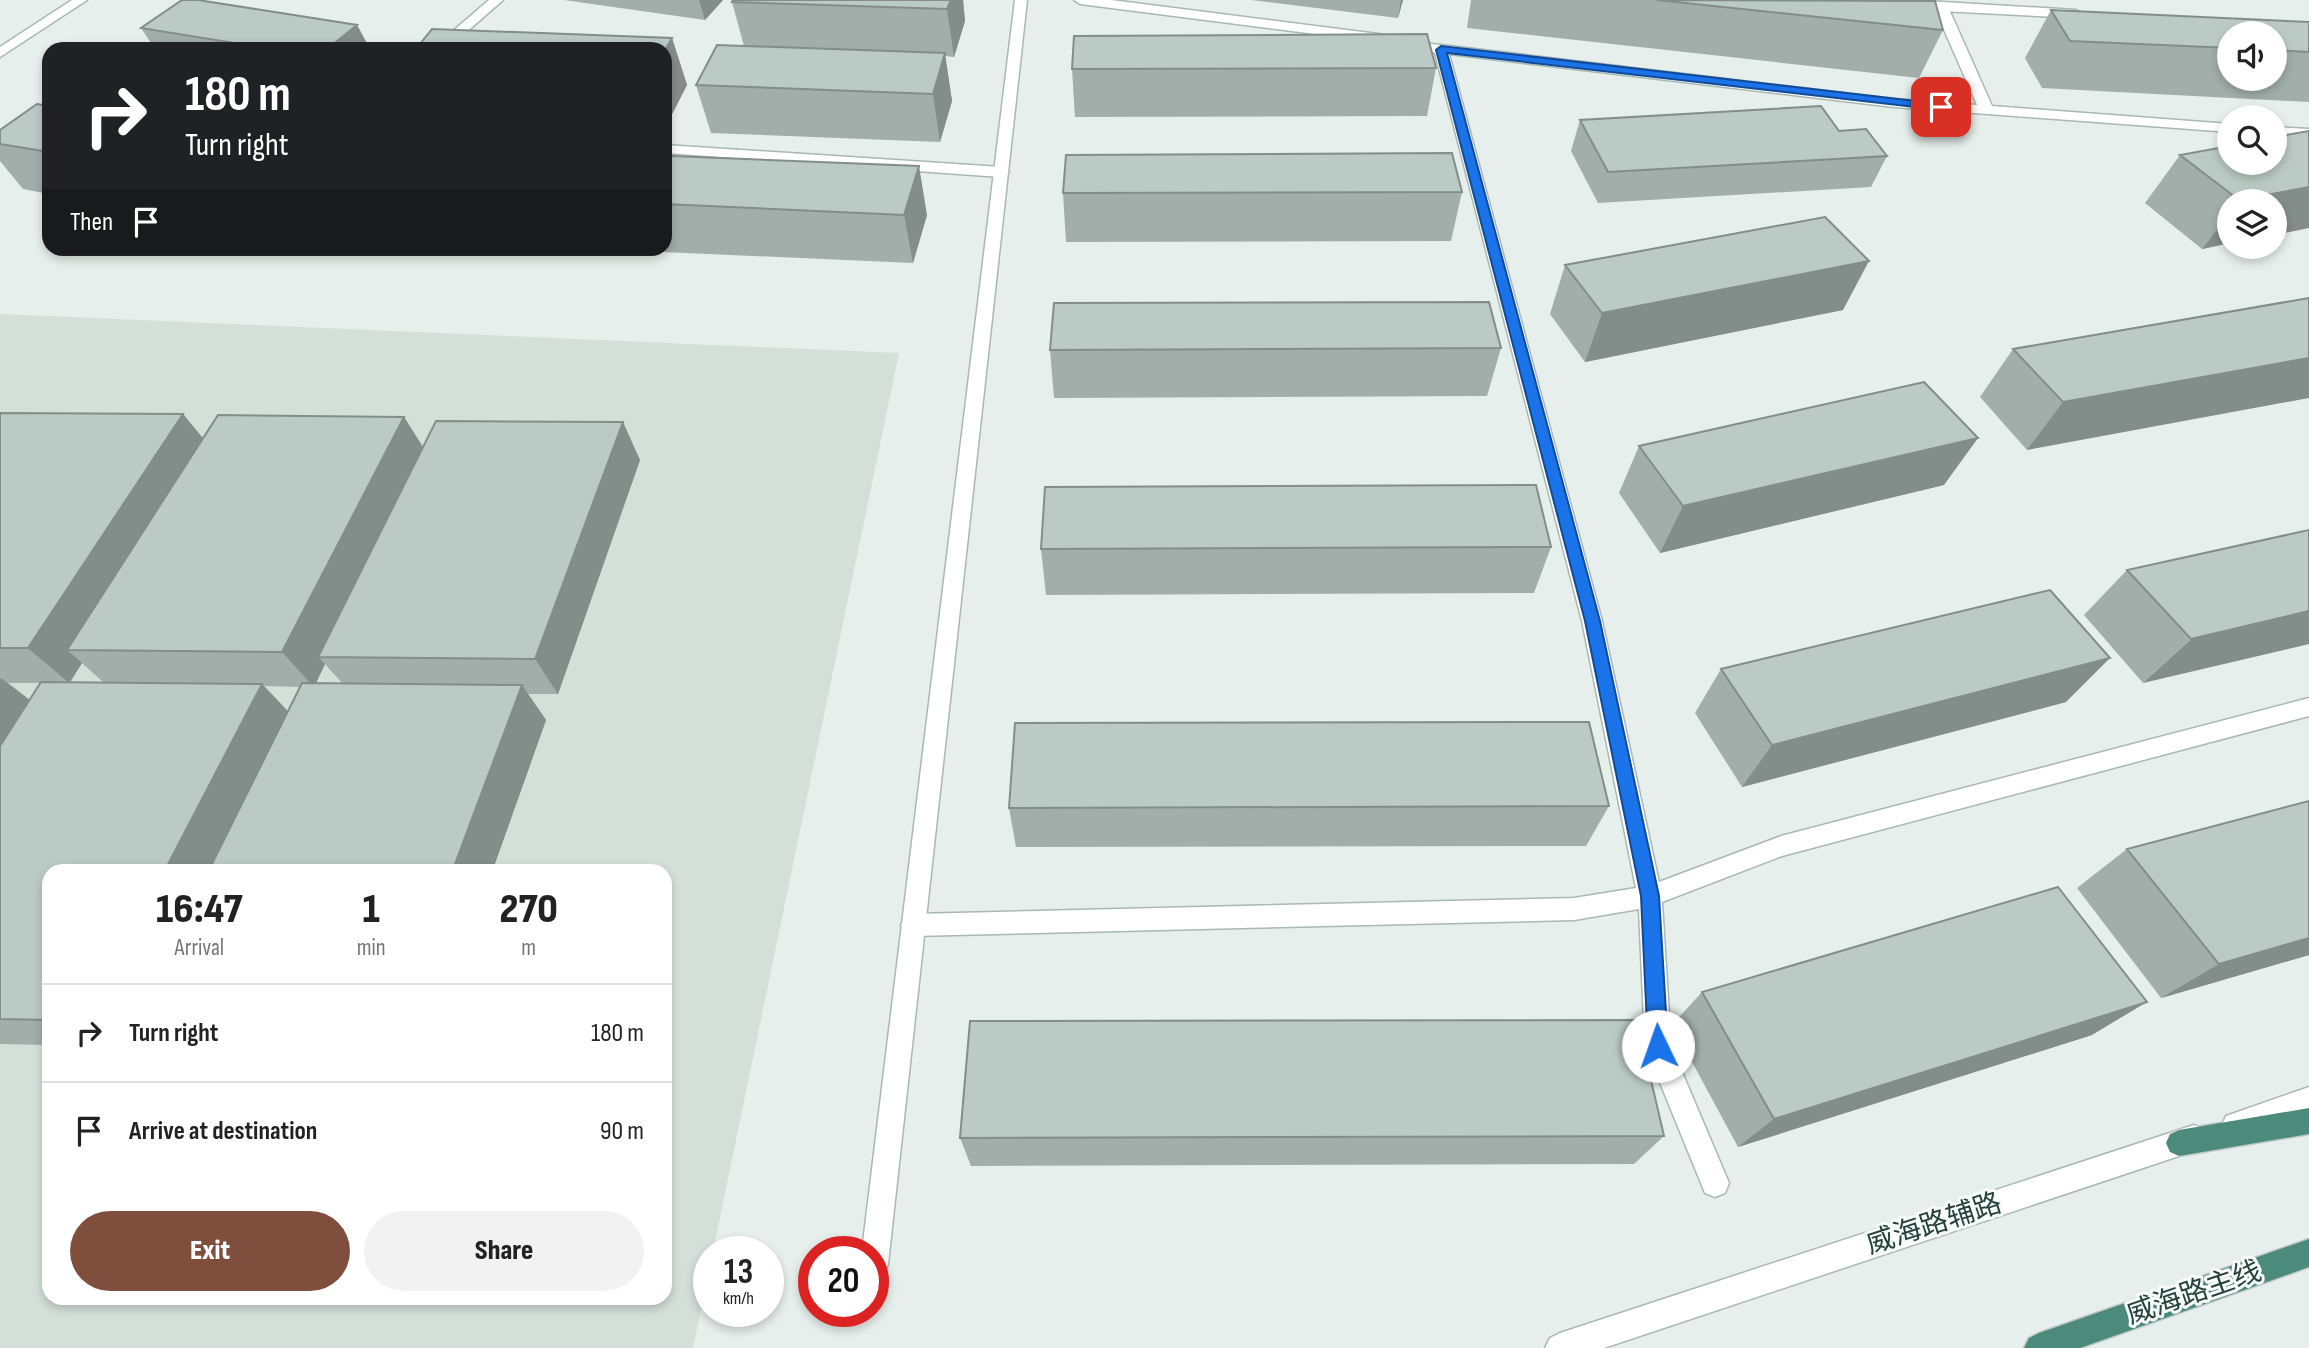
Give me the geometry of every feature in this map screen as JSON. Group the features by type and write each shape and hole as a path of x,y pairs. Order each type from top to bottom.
{"highway":[{"path":"2179,1143 2309,1121"},
{"name":"威海路主线","path":"2039,1348 2309,1252"}],"street":[{"path":"0,53 81,0"},
{"path":"447,42 497,0"},
{"path":"877,1236 1021,0"},
{"path":"1080,0 1409,43 1441,50 1895,103 2217,127"},
{"path":"1872,0 1941,7 2091,15"},
{"path":"1941,7 1987,111"},
{"path":"1441,50 1592,621 1650,896 1658,1046 1714,1183"},
{"path":"2287,132 2309,133"},
{"path":"672,149 1001,172"},
{"path":"913,925 1574,909 1650,896 1781,846 2309,707"},
{"name":"威海路辅路","path":"1560,1348 2309,1100"}],"shaded area":[{"path":"0,314 899,353 716,1236 693,1236 693,1327 697,1327 693,1348 0,1348"}],"building":[{"path":"182,0 198,0 357,25 336,42 228,42 141,28"},
{"path":"951,0 947,9 732,2"},
{"path":"1657,0 1935,1 1943,30"},
{"path":"2051,10 2309,22 2309,52 2287,51 2287,21 2217,21 2217,47 2070,41"},
{"path":"432,29 672,38 670,42 422,42"},
{"path":"1427,34 1436,68 1072,69 1074,36"},
{"path":"717,45 945,53 933,94 696,85"},
{"path":"37,104 42,105 42,151 0,144 0,130"},
{"path":"1821,106 1839,131 1866,129 1887,156 1608,172 1580,120"},
{"path":"2309,131 2309,187 2287,191 2225,189 2180,155 2217,148 2217,175 2287,175 2287,135"},
{"path":"1452,153 1462,192 1063,193 1066,155"},
{"path":"672,156 919,166 904,215 672,204"},
{"path":"1825,217 1869,261 1602,313 1565,265"},
{"path":"2309,298 2309,358 2063,402 2013,349"},
{"path":"1489,302 1501,348 1050,350 1054,303"},
{"path":"1924,382 1978,438 1683,506 1639,446"},
{"path":"0,413 183,414 28,648 0,648"},
{"path":"218,415 404,417 282,652 67,650"},
{"path":"436,421 623,422 535,659 318,657"},
{"path":"1536,485 1551,547 1041,549 1045,487"},
{"path":"2309,530 2309,611 2191,639 2127,570"},
{"path":"2050,590 2110,658 1772,745 1721,669"},
{"path":"41,682 262,684 168,864 42,864 42,1020 0,1019 0,746"},
{"path":"302,683 522,685 455,864 212,864"},
{"path":"1589,722 1609,806 1009,808 1015,723"},
{"path":"2309,801 2309,938 2219,964 2127,849"},
{"path":"2058,887 2147,1002 1774,1119 1702,992"},
{"path":"1637,1020 1664,1136 960,1138 970,1021"}],"route":[{"path":"1658,1046 1650,896 1592,621 1441,50 1941,107"}]}
